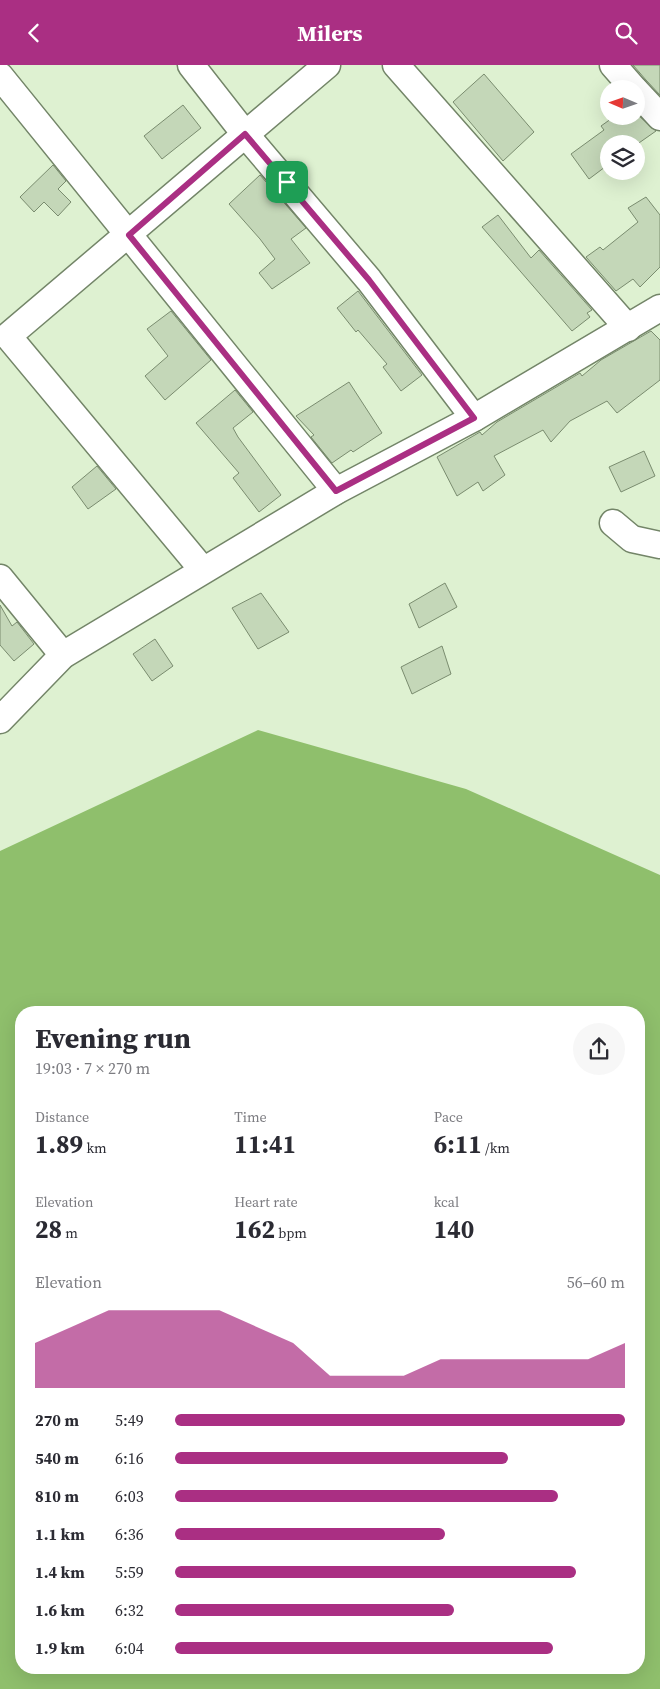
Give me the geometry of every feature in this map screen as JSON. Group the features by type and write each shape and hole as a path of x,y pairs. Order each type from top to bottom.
{"street":[{"path":"191,65 245,134 369,280 474,418"},
{"path":"202,569 3,335 129,235 328,65"},
{"path":"396,65 628,328"},
{"path":"613,65 626,80"},
{"path":"0,76 336,491"},
{"path":"645,101 660,117"},
{"path":"0,720 63,655 202,569 336,491 474,418 660,308"},
{"path":"613,523 632,539 660,545"},
{"path":"0,578 63,655"}],"green space":[{"path":"258,730 466,789 660,875 660,1689 0,1689 0,851"}],"building":[{"path":"633,65 660,65 660,95 646,80"},
{"path":"484,74 534,132 503,161 453,102"},
{"path":"183,105 201,128 162,159 144,136"},
{"path":"645,121 656,131 645,139 645,135 600,135 600,171 589,179 571,154 604,130 601,126 645,125"},
{"path":"53,165 66,181 58,189 71,202 58,216 44,202 34,212 20,197"},
{"path":"260,175 306,228 291,239 310,263 272,289 259,273 275,259 229,204"},
{"path":"646,197 660,215 660,267 640,287 633,279 616,291 586,257 600,247 603,250 638,222 628,208"},
{"path":"498,215 531,258 539,250 592,310 587,313 590,317 572,331 482,227"},
{"path":"358,291 422,375 401,391 383,367 387,364 358,330 356,332 337,308"},
{"path":"171,311 211,360 165,400 145,376 168,356 147,329"},
{"path":"651,331 660,340 660,380 617,413 607,401 570,421 551,442 543,430 494,456 505,475 483,491 478,482 457,496 437,457 480,432 482,435 497,422 580,373 582,376 601,360"},
{"path":"349,382 382,433 332,463 311,437 314,435 296,416"},
{"path":"235,390 253,412 233,428 281,495 259,512 233,478 239,473 196,423"},
{"path":"644,451 655,476 621,492 609,467"},
{"path":"97,466 116,489 88,509 72,487"},
{"path":"445,583 457,607 419,628 409,604"},
{"path":"261,593 289,632 258,649 232,608"},
{"path":"0,605 12,626 17,622 34,644 14,661 0,645"},
{"path":"155,639 173,666 152,681 133,654"},
{"path":"442,646 451,674 412,694 401,667"}],"route":[{"path":"245,134 287,182 369,280 474,418 336,491 129,235 245,134"}]}
